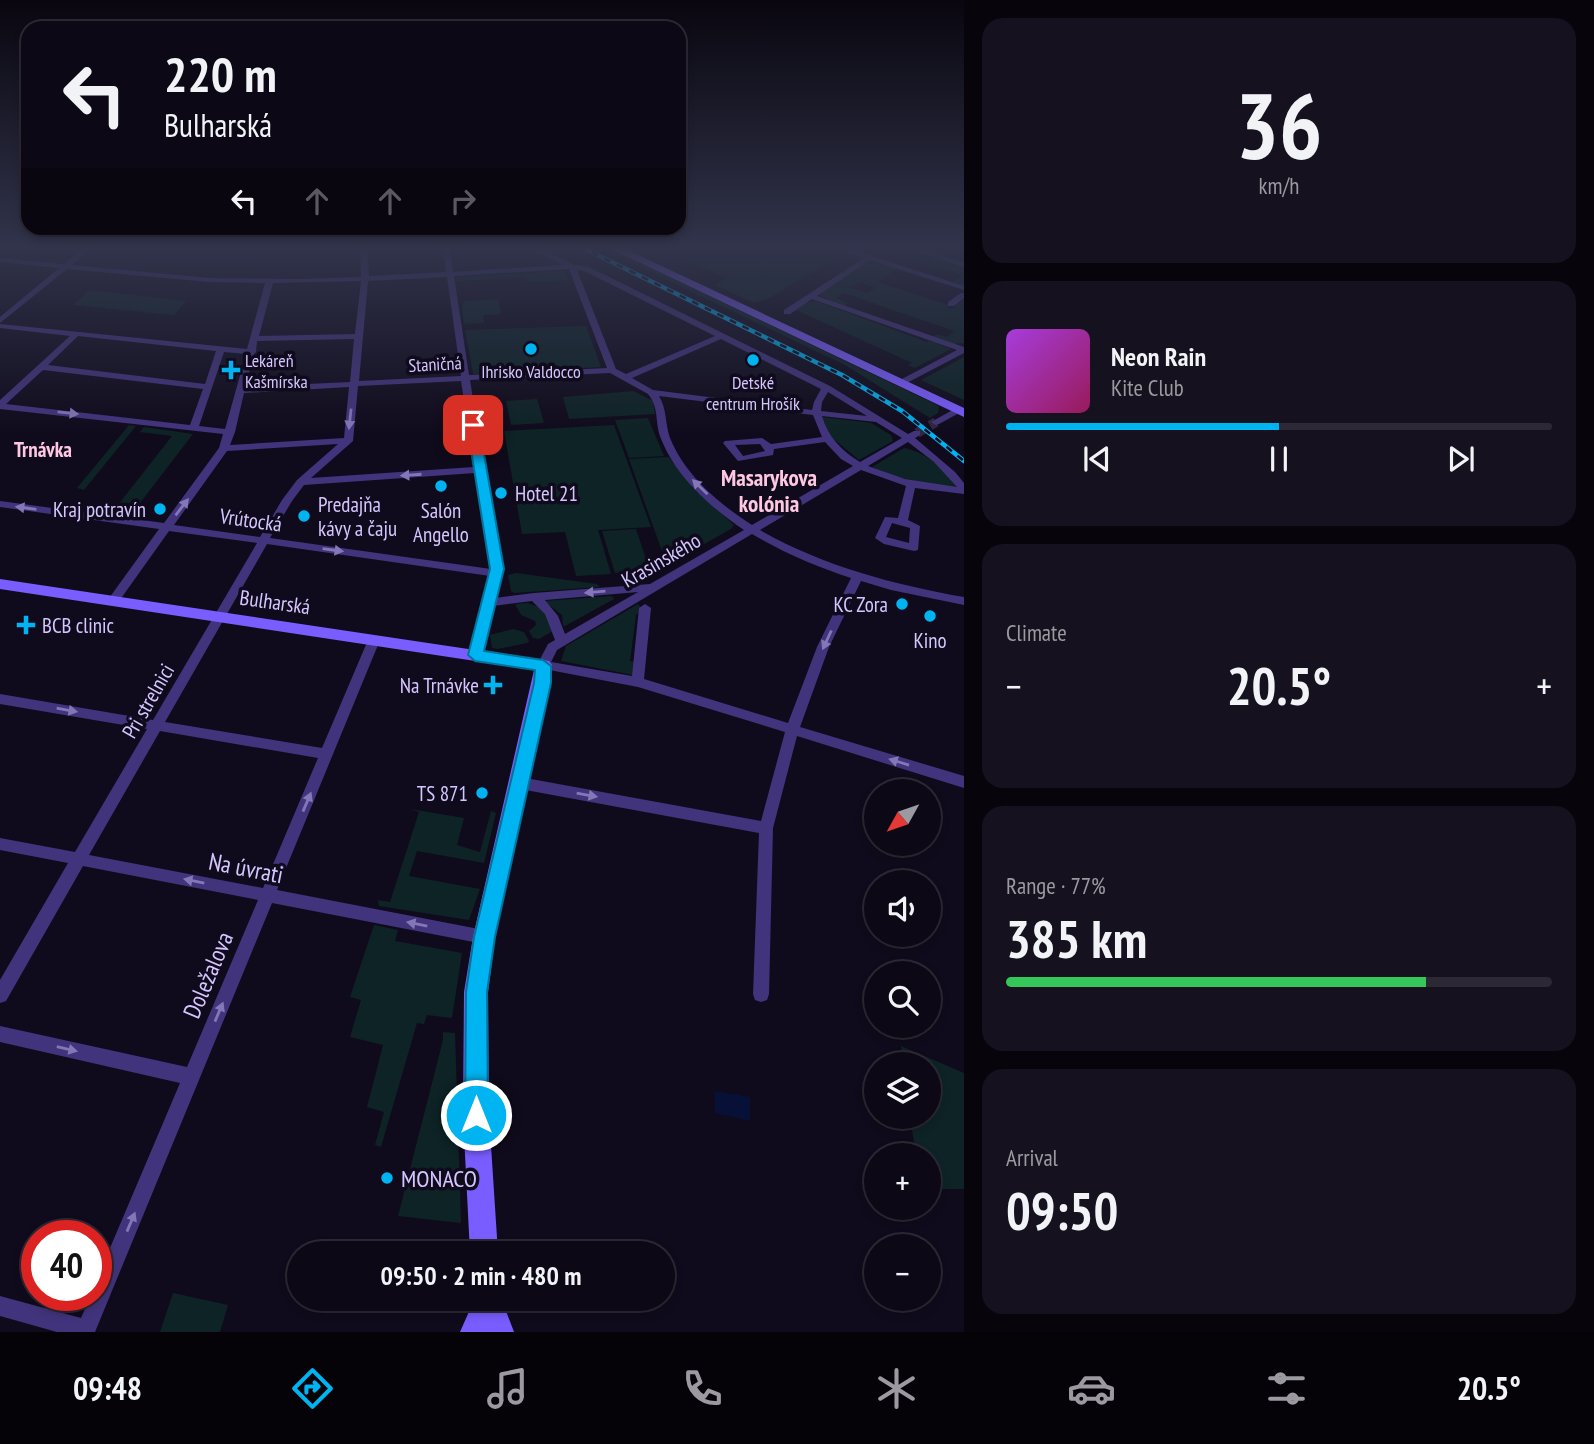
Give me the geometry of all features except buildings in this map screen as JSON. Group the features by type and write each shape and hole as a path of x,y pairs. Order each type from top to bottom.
{"street":[{"path":"0,324 18,308"},
{"path":"113,601 225,448 262,308"},
{"path":"225,448 348,441 361,308"},
{"path":"455,308 497,573 475,655"},
{"path":"588,308 612,370 651,392 661,402 664,433 675,457 691,479 720,507 787,549 857,578 909,592 964,601"},
{"path":"665,308 827,388 874,420 913,436 953,473 964,490"},
{"path":"742,308 961,411"},
{"path":"787,312 793,308"},
{"path":"845,308 964,350"},
{"path":"0,324 75,335 252,352"},
{"path":"0,405 75,335"},
{"path":"254,339 358,336"},
{"path":"625,378 722,336"},
{"path":"901,383 964,350"},
{"path":"194,428 220,351"},
{"path":"41,367 209,387"},
{"name":"Staničná","path":"241,390 612,370"},
{"path":"827,388 817,400 815,413 827,439 861,466 911,485 964,490"},
{"path":"651,392 874,420"},
{"path":"0,405 230,432"},
{"path":"936,422 961,411"},
{"name":"Krasinského","path":"543,666 547,653 561,641 913,436"},
{"path":"769,447 827,439"},
{"name":"Pri strelnici","path":"0,995 301,482 348,441"},
{"path":"301,482 479,470"},
{"path":"902,522 911,485"},
{"name":"Vrútocká","path":"0,504 497,573"},
{"path":"761,994 766,828 792,730 823,647 857,578"},
{"name":"Bulharská","path":"0,584 543,666"},
{"path":"489,603 655,586"},
{"path":"534,597 546,605 555,618 561,641"},
{"path":"638,682 645,608"},
{"name":"Doležalova","path":"0,1306 86,1330 374,640"},
{"path":"483,1241 476,1115 476,992 484,937 542,683 543,666 638,682 964,782"},
{"path":"0,699 327,754"},
{"path":"520,783 766,828"},
{"name":"Na úvrati","path":"0,844 484,937"},
{"path":"0,1034 192,1077"},
{"path":"475,1332 483,1311"},
{"path":"487,1311 488,1332"},
{"path":"491,1311 499,1332"}],"green space":[{"path":"105,308 180,308 174,315"},
{"path":"462,308 500,308 501,314 483,315 484,323 464,324"},
{"path":"726,308 735,308 939,406 938,413 930,418 845,365"},
{"path":"835,308 951,349 915,368 908,365 912,363 794,309"},
{"path":"888,308 964,308 964,343 953,344 932,337 937,334 947,337 954,331"},
{"name":"Ihrisko Valdocco","path":"586,326 601,367 473,374 465,330"},
{"path":"964,357 964,400 921,380"},
{"path":"633,391 653,401 655,414 569,419 563,397"},
{"path":"537,399 544,423 511,425 506,401"},
{"path":"822,417 871,423 891,435 893,441 859,460 830,436"},
{"path":"648,418 664,456 629,458 615,420"},
{"path":"129,425 136,426 84,490 77,488"},
{"path":"614,425 651,527 598,530 611,574 576,576 565,532 522,534 504,431"},
{"path":"144,427 193,434 130,516 114,514 114,510 172,436 140,432"},
{"path":"904,448 934,462 958,485 954,488 896,477 872,467"},
{"path":"669,457 693,488 734,525 667,565 629,459"},
{"path":"636,529 650,571 615,573 602,531"},
{"path":"516,573 597,584 600,587 514,593 511,591 508,575"},
{"path":"612,596 614,599 565,626 562,615 544,601"},
{"path":"528,603 544,609 553,631 539,639 533,638 529,631 536,625 535,621 521,615 515,604"},
{"path":"638,604 642,609 636,615 630,661 635,662 633,675 561,661 566,646"},
{"path":"513,629 524,632 529,641 492,648 490,635"},
{"path":"410,809 464,818 457,845 480,852 491,811 496,813 484,863 417,851 409,876 480,889 469,920 379,906 378,900 390,902 419,812"},
{"path":"374,925 398,930 395,941 462,953 452,1018 427,1015 424,1024 417,1023 381,1147 375,1145 384,1112 367,1107 383,1045 350,1037 361,1000 350,997"},
{"path":"443,1032 455,1033 461,1223 398,1216"},
{"path":"901,1046 915,1052 902,1052"},
{"path":"941,1063 964,1073 964,1189 941,1189 941,1143 914,1143 912,1129 941,1129"},
{"path":"173,1293 228,1305 220,1332 160,1332"}],"water":[{"path":"715,1091 750,1097 750,1121 715,1113"}],"tunnel":[{"path":"917,433 936,422"}],"railway":[{"path":"706,308 842,375 902,411 964,461"}],"place":[{"name":"Ihrisko Valdocco","path":"531,349"},
{"name":"Detské centrum Hrošík","path":"753,360"},
{"name":"Lekáreň Kašmírska","path":"231,370"},
{"name":"Salón Angello","path":"441,486"},
{"name":"Hotel 21","path":"501,493"},
{"name":"Kraj potravín","path":"160,509"},
{"name":"Predajňa kávy a čaju","path":"304,516"},
{"name":"KC Zora","path":"902,604"},
{"name":"Kino","path":"930,616"},
{"name":"BCB clinic","path":"26,625"},
{"name":"Na Trnávke","path":"493,685"},
{"name":"TS 871","path":"482,793"},
{"name":"MONACO","path":"387,1178"}],"district":[{"name":"Trnávka","path":"43,449"},
{"name":"Masarykova kolónia","path":"769,490"}],"route":[{"path":"473,425 497,569 475,655 543,666 542,683 484,937 476,992 476,1115"}]}
